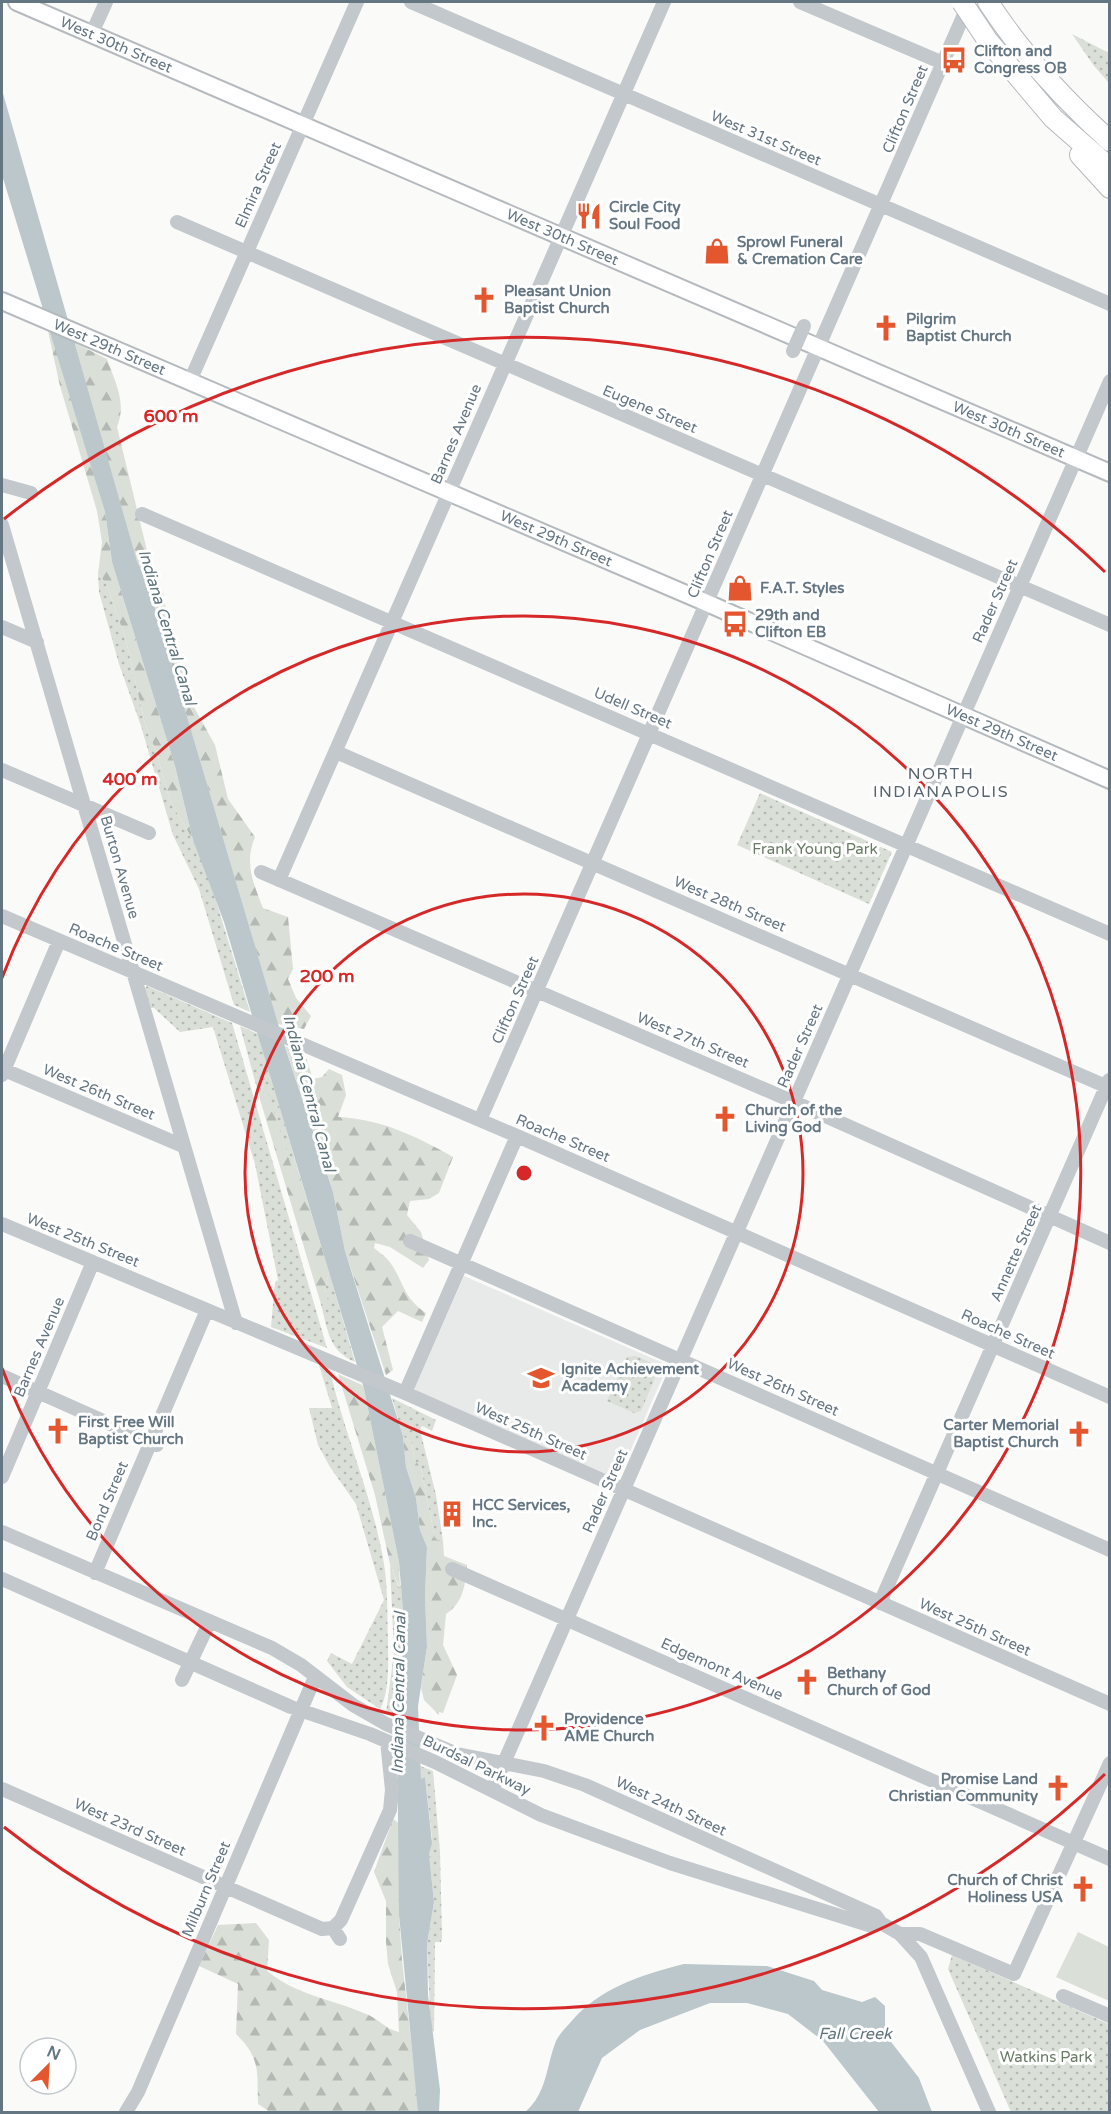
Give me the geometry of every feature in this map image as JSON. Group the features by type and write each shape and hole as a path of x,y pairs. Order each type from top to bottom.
{"highway":[{"path":"962,2 988,40 1095,174 1110,188"},
{"path":"993,9 1051,84 1110,141"},
{"path":"1033,96 1065,130 1110,168"},
{"path":"1092,126 1110,136"}],"main road":[{"name":"West 30th Street","path":"17,2 1110,473"},
{"name":"West 29th Street","path":"2,301 706,603 1110,780"}],"street":[{"path":"92,33 106,2"},
{"name":"Elmira Street","path":"190,381 357,2"},
{"name":"West 31st Street","path":"411,2 1110,304"},
{"name":"Barnes Avenue","path":"279,880 664,2"},
{"path":"800,2 943,63"},
{"name":"Clifton Street","path":"480,1120 970,2"},
{"name":"Eugene Street","path":"177,222 1110,625"},
{"path":"793,351 804,326"},
{"name":"Rader Street","path":"492,1790 1110,381"},
{"path":"2,485 31,493"},
{"name":"Udell Street","path":"142,514 1110,934"},
{"name":"Burton Avenue","path":"2,525 236,1323"},
{"path":"2,627 37,642"},
{"name":"West 28th Street","path":"336,752 1109,1085"},
{"path":"2,770 149,833"},
{"name":"West 27th Street","path":"261,872 794,1102 1110,1243"},
{"name":"Roache Street","path":"2,916 737,1231 1110,1397"},
{"path":"2,1072 59,941"},
{"name":"West 26th Street","path":"2,1072 183,1146"},
{"name":"Annette Street","path":"880,1603 1109,1085"},
{"path":"402,1392 462,1263 517,1136"},
{"name":"West 25th Street","path":"2,1224 402,1392 1110,1704"},
{"name":"West 26th Street","path":"410,1240 1110,1550"},
{"name":"Barnes Avenue","path":"2,1477 93,1262"},
{"name":"Bond Street","path":"95,1573 153,1443 207,1310"},
{"path":"2,1376 153,1443"},
{"name":"Burdsal Parkway","path":"2,1532 272,1648 352,1705 386,1724 435,1745"},
{"name":"Edgemont Avenue","path":"452,1569 1110,1859"},
{"name":"Burdsal Parkway","path":"2,1579 299,1710 391,1743 435,1762 541,1815 687,1869 872,1926 880,1923"},
{"path":"183,1680 210,1621"},
{"name":"Milburn Street","path":"126,2112 138,2092 315,1677"},
{"name":"West 23rd Street","path":"2,1789 337,1934 341,1920 390,1810 391,1743"},
{"name":"West 24th Street","path":"435,1745 468,1757 544,1771 585,1785 876,1916 880,1923 900,1934"},
{"path":"900,1934 920,1934 1014,1974 1110,1763"},
{"path":"900,1934 921,1957 989,2112"},
{"path":"1063,1995 1110,2016"}],"shaded area":[{"name":"Ignite Achievement Academy","path":"464,1276 668,1365 618,1479 414,1390"}],"green space":[{"path":"1072,34 1109,53 1109,83 1094,66"},
{"path":"48,331 52,332 105,512 112,562 175,766 193,840 170,801 156,751 145,724 126,640 106,583 98,574 102,542 97,511 60,386"},
{"path":"73,342 107,359 116,384 121,409 117,427 151,567 163,592 169,627 195,709 215,745 228,799 255,837 250,864 253,881 263,908 288,917 293,969 288,979 296,998 311,1016 304,1029 278,1024 148,585 137,561"},
{"path":"98,574 106,583 126,640 145,724 156,751 170,801 193,840 209,878 250,1012 234,1005 199,889 173,835 141,726 119,664 99,592"},
{"name":"Frank Young Park","path":"760,793 892,852 869,904 737,845"},
{"path":"147,986 232,1023 327,1348 271,1327 275,1282 278,1280 255,1164 213,1027 180,1032 154,1008 148,1008 144,989"},
{"path":"240,1026 258,1034 298,1170 291,1165 263,1083 259,1096"},
{"path":"285,1046 305,1055 313,1079 322,1077 329,1069 342,1075 346,1095 338,1117 384,1125 425,1142 453,1157 439,1193 429,1199 410,1201 407,1215 421,1232 429,1260 423,1268 390,1247 375,1243 374,1248 389,1261 412,1301 426,1313 422,1322 398,1311 382,1327 393,1370 386,1375 345,1251 333,1192"},
{"path":"264,1082 291,1165 298,1170 329,1272 325,1290 330,1307 320,1301 259,1096"},
{"path":"329,1272 355,1362 339,1351 327,1329 320,1301 329,1306 325,1290"},
{"path":"636,1356 656,1365 657,1373 641,1411 634,1413 607,1401 627,1357"},
{"path":"319,1365 330,1370 373,1514 384,1564 387,1592 388,1667 387,1685 380,1709 347,1687 327,1661 331,1653 352,1664 384,1600 356,1504 330,1467 318,1445 309,1408 332,1408"},
{"path":"338,1374 362,1385 364,1389 399,1562 400,1589 390,1564 375,1495"},
{"path":"392,1398 436,1420 432,1431 422,1426 420,1430 436,1495 443,1541 435,1539 421,1468 414,1459 412,1443 403,1436"},
{"path":"403,1436 412,1443 414,1459 421,1468 435,1539 443,1541 444,1556 467,1565 460,1598 446,1614 443,1645 457,1675 443,1713 439,1712 439,1715 424,1700 421,1688 427,1647 425,1597 427,1547 420,1530 416,1498 406,1467"},
{"path":"390,1564 399,1588 401,1584 405,1634 404,1631 400,1632 404,1648 397,1719 386,1713 394,1653"},
{"path":"420,1766 433,1771 440,1852 442,1937 441,1942 435,1942 434,2031 431,2032 427,1944 434,1902 429,1854 432,1838 425,1777 421,1779"},
{"path":"393,1819 400,1824 399,1915 419,2112 270,2112 258,2104 254,2058 236,2034 238,1984 199,1966 218,1925 256,1923 269,1940 267,1971 303,1992 366,2014 399,2032 397,1992 388,1964 386,1901 374,1872"},
{"path":"1078,1932 1109,1947 1109,2001 1056,1977"},
{"name":"Watkins Park","path":"952,1955 1109,2024 1109,2112 1011,2112 948,1969"}],"water":[{"path":"2,90 137,561 148,585 285,1047 333,1192 345,1251 403,1436 406,1467 416,1498 420,1530 427,1547 425,1597 427,1647 418,1706 421,1779 425,1777 432,1843 429,1854 434,1902 427,1944 428,1995 440,2090 439,2112 418,2112 399,1915 397,1712 405,1634 399,1562 364,1389 224,922 193,840 175,766 112,562 105,512 2,175"},
{"name":"Fall Creek","path":"684,1964 767,1966 814,1981 822,1990 862,2002 875,1997 885,2006 885,2034 919,2078 932,2112 879,2112 823,2041 788,2014 747,2003 710,2003 640,2030 602,2058 578,2112 525,2112 538,2097 542,2088 557,2039 581,2011 607,1992 637,1978"}],"place":[{"name":"Clifton and Congress OB","path":"954,60"},
{"name":"Circle City Soul Food","path":"589,216"},
{"name":"Sprowl Funeral & Cremation Care","path":"717,251"},
{"name":"Pleasant Union Baptist Church","path":"484,300"},
{"name":"Pilgrim Baptist Church","path":"886,328"},
{"name":"F.A.T. Styles","path":"740,588"},
{"name":"29th and Clifton EB","path":"735,624"},
{"name":"Church of the Living God","path":"725,1119"},
{"name":"Ignite Achievement Academy","path":"541,1378"},
{"name":"First Free Will Baptist Church","path":"58,1431"},
{"name":"Carter Memorial Baptist Church","path":"1079,1434"},
{"name":"HCC Services, Inc.","path":"452,1514"},
{"name":"Bethany Church of God","path":"807,1682"},
{"name":"Providence AME Church","path":"544,1728"},
{"name":"Promise Land Christian Community","path":"1058,1788"},
{"name":"Church of Christ Holiness USA","path":"1083,1889"}],"district":[{"name":"NORTH INDIANAPOLIS","path":"941,782"}],"water label":[{"name":"Indiana Central Canal","path":"168,627"},
{"name":"Indiana Central Canal","path":"310,1093"},
{"name":"Indiana Central Canal","path":"398,1693"}]}
